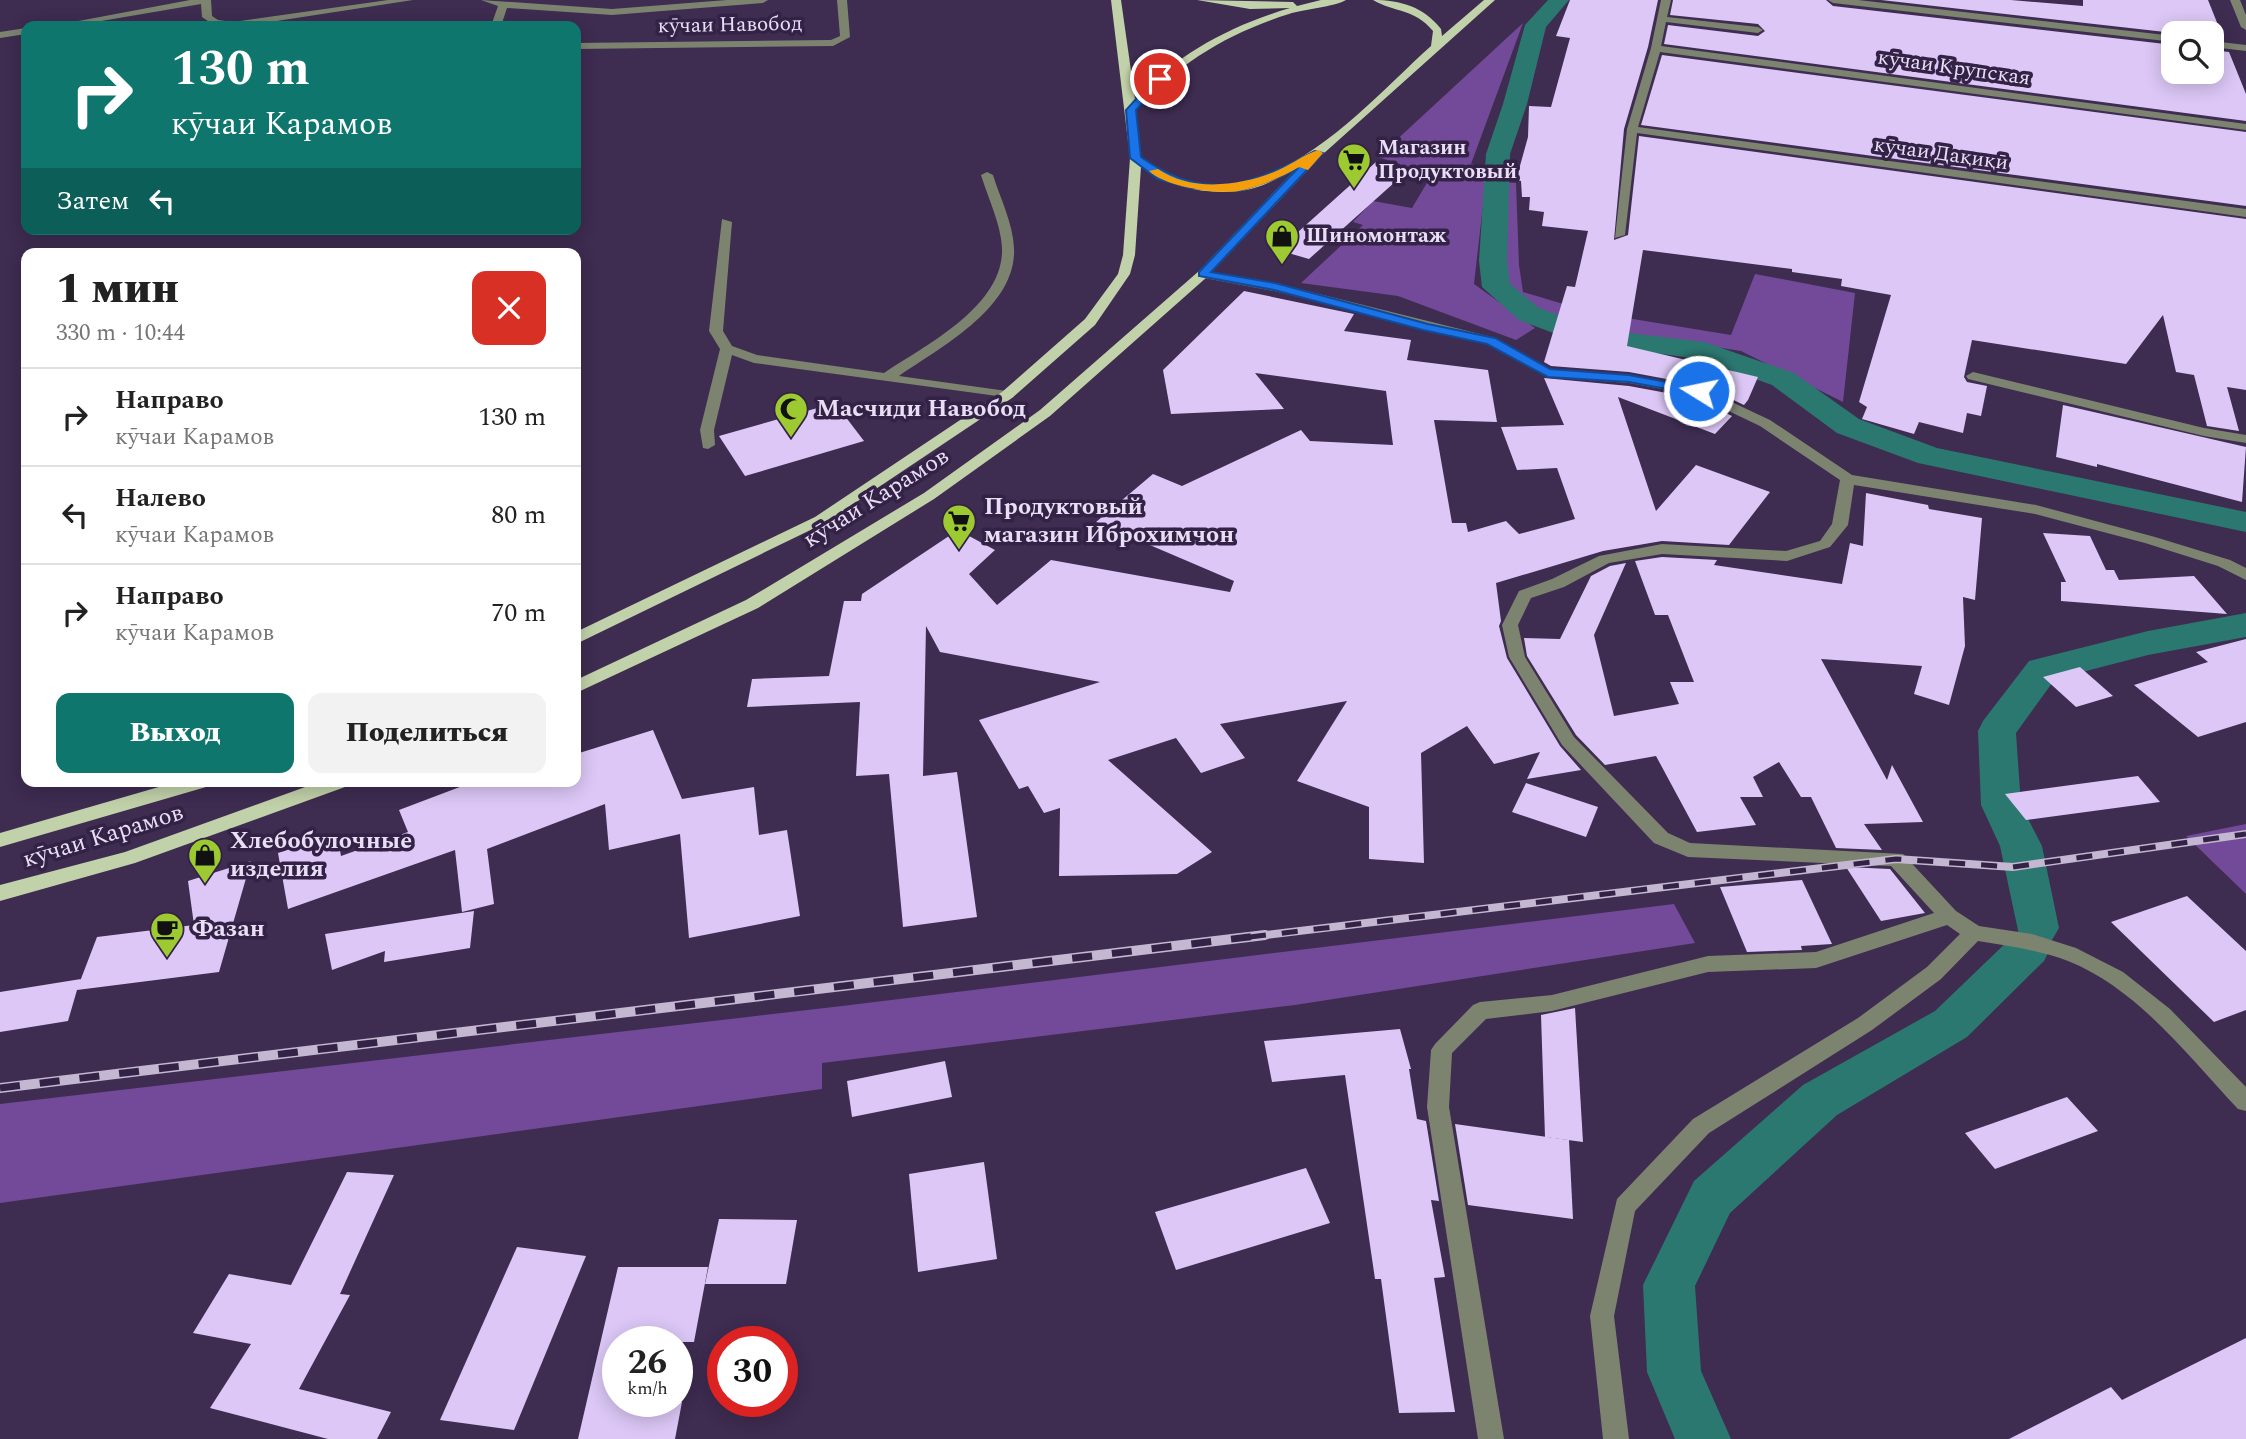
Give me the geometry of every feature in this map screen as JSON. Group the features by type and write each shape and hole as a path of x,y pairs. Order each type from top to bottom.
{"main road":[{"name":"кӯчаи Карамов","path":"581,637 820,520 1007,395 1090,322 1124,274 1129,255 1136,158 1116,0"},
{"path":"1202,0 1250,6 1304,5"},
{"path":"1131,110 1160,79 1189,56 1238,31 1304,5 1320,0 1341,0"},
{"path":"1378,0 1419,12 1430,20 1438,31 1436,47"},
{"name":"кӯчаи Карамов","path":"581,685 752,604 929,496 1045,413 1203,274 1318,153 1490,0"},
{"name":"кӯчаи Карамов","path":"1136,158 1162,177 1190,185 1240,188 1279,174 1318,153"},
{"name":"кӯчаи Карамов","path":"0,840 183,787"},
{"name":"кӯчаи Карамов","path":"0,893 128,858 325,787"}],"street":[{"path":"86,21 206,0 207,17 212,21"},
{"path":"261,21 408,0"},
{"name":"кӯчаи Навобод","path":"486,0 503,5 612,12 763,0"},
{"name":"кӯчаи Навобод","path":"581,46 833,43 845,37 842,0"},
{"path":"1619,235 1632,129 1656,48 1666,0"},
{"path":"1833,0 2161,38"},
{"path":"2235,0 2246,27"},
{"path":"498,21 503,5"},
{"path":"1663,19 1758,30"},
{"path":"0,35 21,32"},
{"path":"2224,45 2246,48"},
{"name":"кӯчаи Крупская","path":"1656,48 2246,127"},
{"name":"кӯчаи Дақиқӣ","path":"1632,129 2246,214"},
{"path":"888,377 970,319 989,303 1001,282 1007,267 1008,248 987,175"},
{"path":"726,222 716,331 727,349 754,359 1007,395"},
{"path":"1203,274 1275,287 1491,341 1548,373 1629,379 1699,391 1766,423 1848,479 2036,510 2150,540 2224,564 2246,575"},
{"path":"708,445 707,430 727,349"},
{"path":"1973,376 2204,432 2246,439"},
{"path":"1848,479 1840,525 1825,544 1787,556 1662,549 1605,559 1558,583 1525,595 1510,625 1517,657 1568,741 1661,838 1688,850 1896,859 1949,916 1973,933 2032,942 2076,956 2116,978 2163,1015 2246,1102"},
{"path":"1492,1439 1438,1107 1442,1050 1480,1011 1552,1003 1708,964 1816,960 1949,916"},
{"path":"1616,1439 1602,1315 1625,1206 1701,1126 1865,1024 1934,973 1973,933"}],"shaded area":[{"path":"1523,23 1471,164 1487,170 1474,284 1535,328 1516,340 1398,296 1301,283 1363,225 1353,222 1373,201 1412,208 1428,181 1394,173 1400,164 1378,157"},
{"path":"1503,182 1516,183 1519,265 1523,292 1590,312 1731,335 1755,274 1855,293 1843,402 1741,351 1581,326 1537,310 1505,288 1501,223"},
{"path":"2246,824 2246,894 2186,836"},
{"path":"1674,904 1695,943 1295,1005 822,1063 822,1089 0,1203 0,1104 842,1006"}],"building":[{"path":"1570,0 1658,0 1648,47 1624,129 1614,240 1628,235 1639,136 2246,219 2246,390 2227,387 2239,431 2207,426 2194,375 2176,372 2163,315 2126,364 1972,340 1964,377 1967,382 1987,386 1981,416 1967,413 1963,433 1919,422 1914,434 1862,419 1867,407 1859,402 1891,295 1841,286 1842,279 1792,272 1792,269 1643,250 1627,346 1758,377 1744,405 1704,386 1629,372 1551,366 1544,362 1567,286 1575,287 1588,231 1542,226 1544,212 1529,210 1530,197 1522,197 1521,181 1516,180 1528,137 1529,106 1551,107 1570,38 1556,36"},
{"path":"1673,0 1826,0 1833,6 2161,44 2161,84 2224,84 2224,51 2229,52 2246,94 2246,121 1664,44 1668,25 1758,36 1765,31 1758,24 1670,15"},
{"path":"1881,0 2011,0 2083,6 2083,0 2208,0 2216,21 2161,21 2161,32"},
{"path":"1662,55 2246,132 2246,206 1641,125"},
{"path":"1376,162 1395,182 1309,259 1278,250"},
{"path":"1244,291 1354,314 1344,331 1411,340 1407,360 1488,370 1497,422 1434,420 1452,523 1466,523 1468,532 1506,521 1519,534 1575,519 1557,468 1517,470 1501,427 1564,425 1544,378 1629,386 1694,398 1732,416 1715,434 1618,397 1656,511 1696,465 1770,492 1729,545 1662,541 1603,551 1496,583 1501,621 1499,626 1507,658 1560,746 1581,770 1527,779 1540,752 1494,764 1467,726 1421,753 1424,863 1369,859 1369,807 1297,781 1347,701 1220,724 1245,758 1201,773 1176,738 1108,760 1212,852 1177,874 1059,876 1060,808 1044,813 1028,786 1019,789 979,720 1100,682 940,652 926,626 923,776 957,772 977,917 903,927 889,774 856,776 860,702 747,707 752,679 829,676 844,601 861,601 862,594 958,530 995,550 969,574 997,605 1051,560 1230,592 1234,581 1096,522 1153,474 1182,486 1301,430 1310,441 1393,445 1386,391 1255,373 1284,409 1171,414 1163,370"},
{"name":"Масчиди Навобод","path":"835,403 864,441 745,476 719,436"},
{"path":"2063,405 2246,447 2242,502 2097,464 2097,467 2056,457"},
{"path":"1866,493 1928,505 1929,509 1982,518 1975,600 1963,597 1965,646 1949,705 1914,694 1922,666 1821,659 1887,780 1892,765 1923,822 1864,824 1882,850 1836,848 1811,797 1801,797 1779,762 1753,777 1763,797 1740,797 1756,825 1697,832 1656,756 1605,765 1576,735 1527,656 1524,638 1560,639 1591,576 1610,566 1626,563 1594,635 1614,716 1679,704 1670,682 1694,682 1668,615 1655,615 1635,561 1662,557 1717,560 1714,565 1842,584 1850,543 1863,546"},
{"path":"2043,533 2090,536 2106,570 2114,570 2119,580 2194,576 2227,614 2061,601 2061,582 2066,582"},
{"path":"2246,639 2246,722 2198,737 2134,685 2208,662 2196,652"},
{"path":"2080,667 2113,696 2076,707 2043,677"},
{"path":"653,730 682,799 754,787 759,835 787,830 800,916 689,938 680,834 609,850 605,804 487,849 494,904 462,912 455,850 288,909 278,853 337,834 341,856 408,832 399,810 460,787 581,787 581,752"},
{"path":"2138,776 2160,802 2026,820 2005,794"},
{"path":"1526,783 1598,807 1586,837 1512,812"},
{"path":"251,861 219,972 77,990 68,1021 0,1032 0,992 81,979 97,937 194,925 188,881"},
{"path":"1846,867 1890,869 1925,913 1881,921"},
{"path":"1802,880 1832,944 1801,946 1802,950 1747,952 1720,887"},
{"path":"2187,896 2246,951 2246,1010 2214,1022 2111,922"},
{"path":"474,911 470,948 384,962 385,951 332,970 325,934"},
{"path":"1575,1008 1583,1142 1545,1137 1541,1015"},
{"path":"1400,1029 1411,1069 1417,1119 1426,1121 1439,1201 1431,1200 1445,1277 1434,1278 1455,1412 1399,1413 1381,1279 1375,1279 1345,1075 1272,1082 1264,1041"},
{"path":"945,1061 952,1097 852,1117 847,1081"},
{"path":"2067,1097 2098,1131 1995,1169 1965,1133"},
{"path":"1455,1124 1569,1140 1573,1219 1468,1205"},
{"path":"984,1162 997,1259 918,1272 909,1174"},
{"path":"1306,1168 1330,1223 1176,1270 1155,1212"},
{"path":"347,1172 394,1175 340,1294 350,1295 299,1389 391,1412 377,1439 328,1439 210,1408 251,1344 193,1333 229,1274 291,1285"},
{"path":"719,1219 797,1220 786,1284 705,1284"},
{"path":"517,1247 586,1256 514,1430 440,1420"},
{"path":"618,1267 708,1267 694,1342 693,1326 604,1326"},
{"path":"602,1336 602,1417 679,1417 675,1439 578,1439"},
{"path":"2246,1338 2246,1439 2009,1439 2111,1387 2122,1400"}],"waterway":[{"path":"1559,0 1536,25 1515,104 1498,154 1493,261 1496,287 1529,314 1590,337 1704,351 1783,379 1848,426 1929,456 2246,522"},
{"path":"2037,928 2021,846 2001,805 1997,731 2042,670 2148,643 2246,625"},
{"path":"1703,1439 1674,1372 1669,1285 1712,1197 1820,1100 1951,1024 2028,949"}],"railway":[{"path":"1250,937 1896,859 2013,867 2246,834"},
{"path":"0,1088 1265,935"}],"slow traffic":[{"path":"1154,171 1162,177 1190,185 1240,188 1279,174 1318,153 1305,167"}],"place":[{"name":"Магазин Продуктовый","path":"1354,190"},
{"name":"Шиномонтаж","path":"1282,266"},
{"name":"Масчиди Навобод","path":"791,439"},
{"name":"Продуктовый магазин Иброхимчон","path":"959,551"},
{"name":"Хлебобулочные изделия","path":"205,885"},
{"name":"Фазан","path":"167,959"}],"route":[{"path":"1160,79 1131,110 1136,158 1162,177 1190,185 1240,188 1279,174 1318,153 1203,274 1275,287 1491,341 1548,373 1629,379 1699,391"}]}
